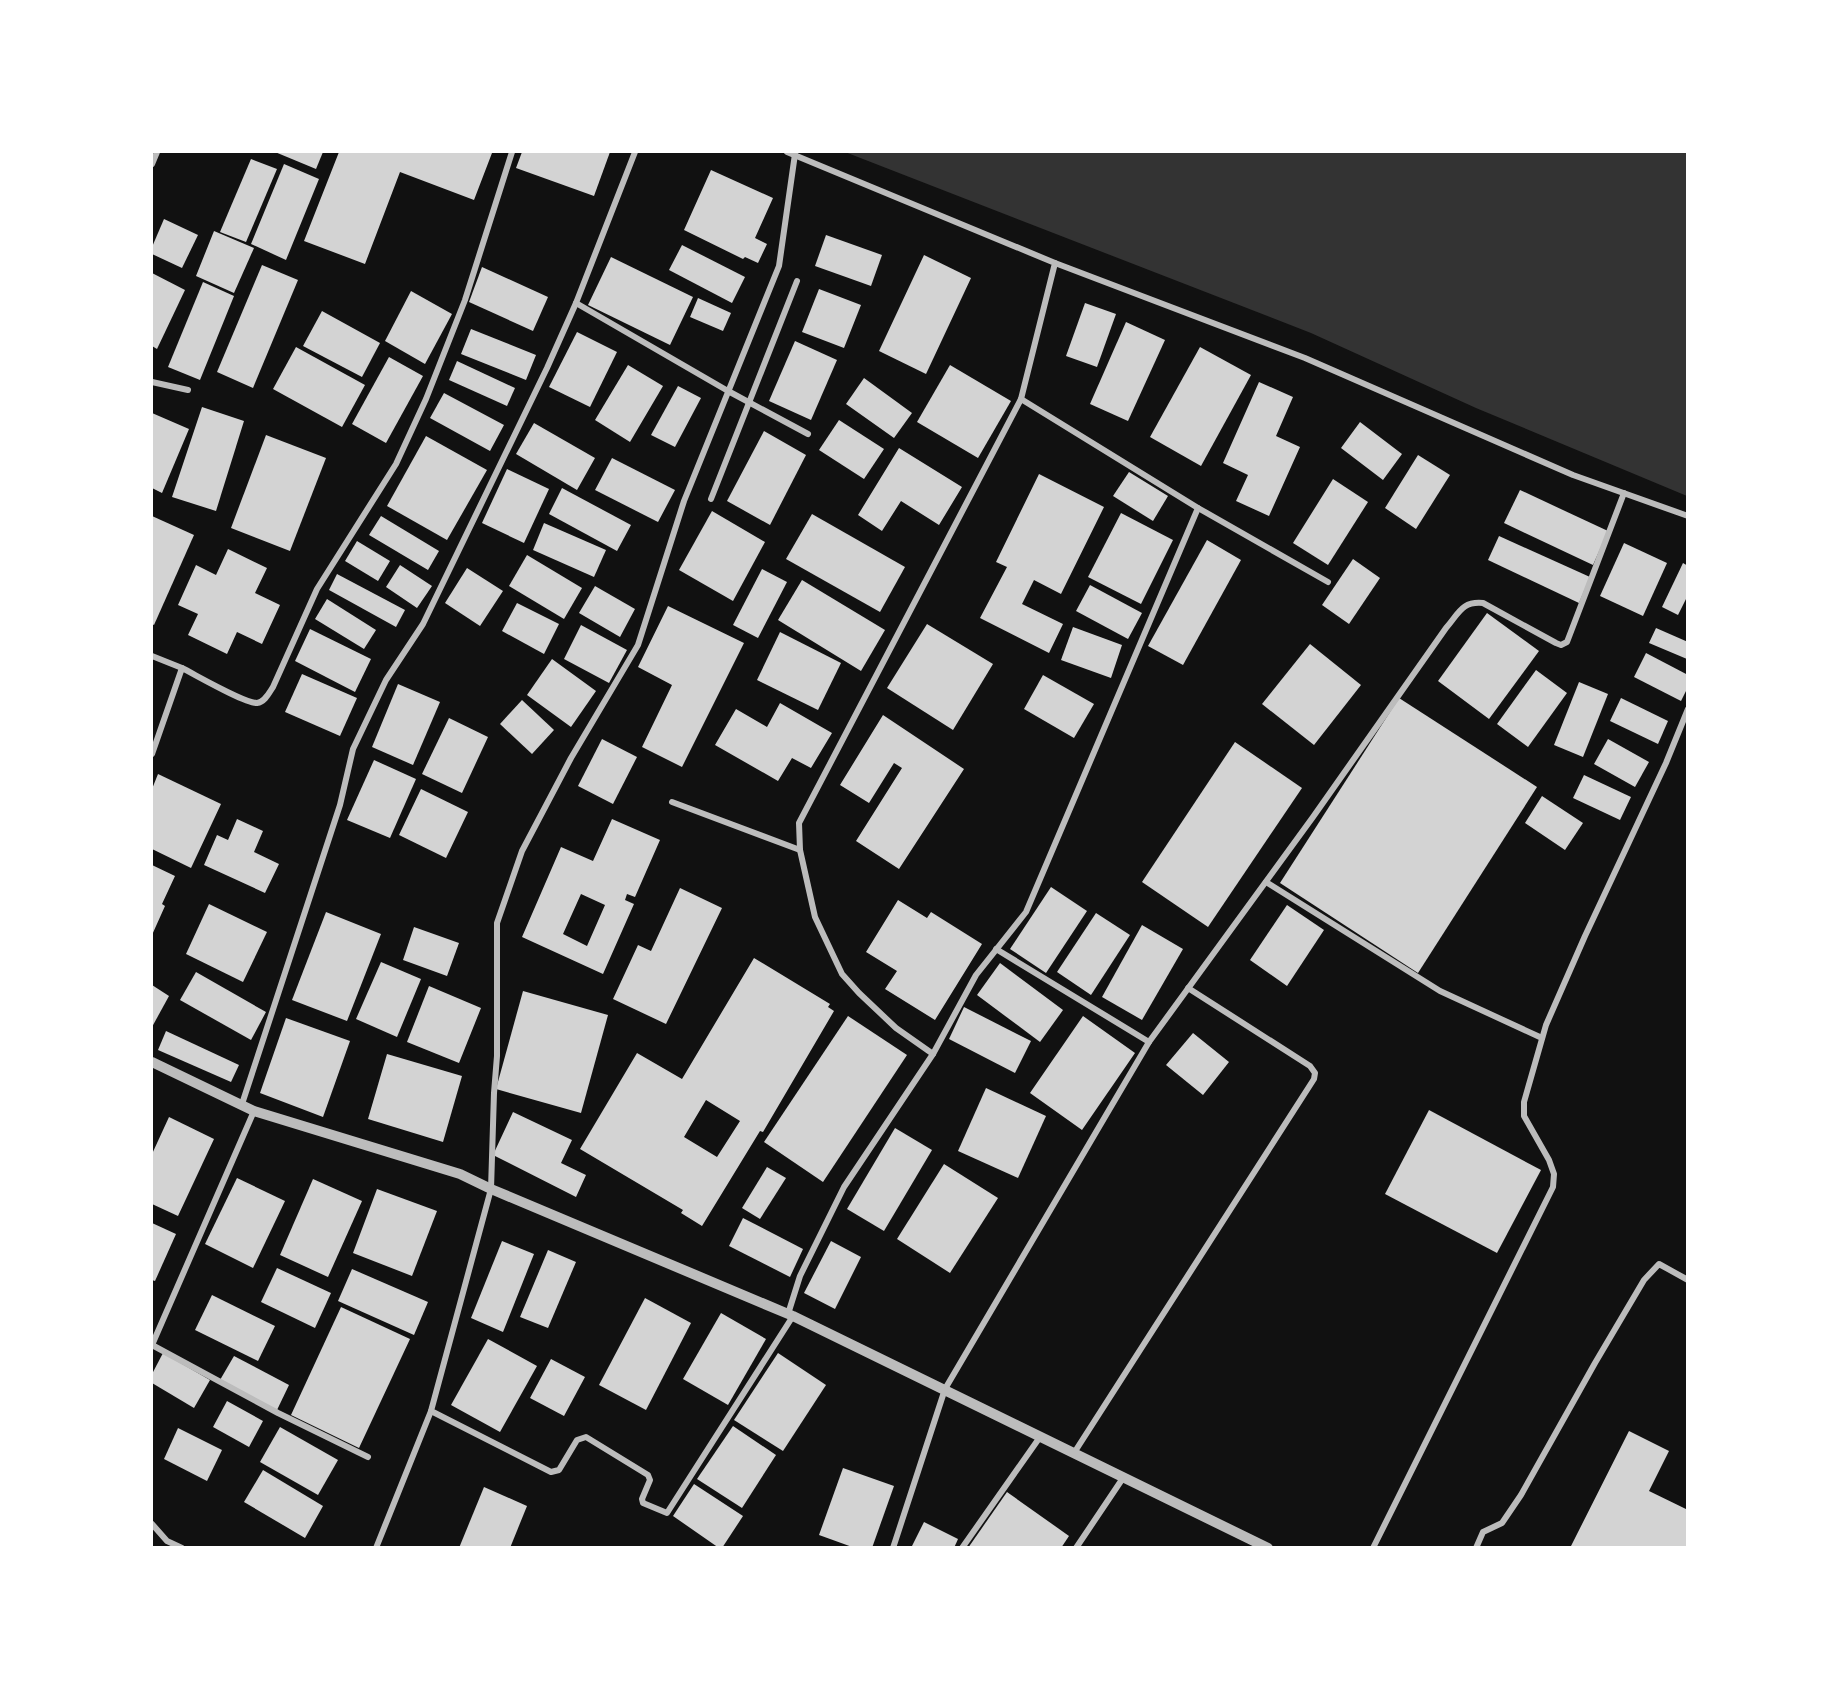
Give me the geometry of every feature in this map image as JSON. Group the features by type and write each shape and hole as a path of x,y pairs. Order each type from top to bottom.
{"street":[{"path":"152,164 157,152"},
{"path":"152,656 182,668 245,700 257,703 265,700 317,589 396,464 426,399 461,310 512,152"},
{"path":"242,1104 340,805 353,749 386,680 423,624 548,368 635,152"},
{"path":"787,152 1055,263 1305,358 1573,475 1688,516"},
{"path":"376,1548 431,1411 491,1189 497,1056 497,923 522,851 571,758 638,645 684,501 779,266 795,154"},
{"path":"933,1054 896,1028 842,974 815,917 800,850 800,823 1022,399 1055,263"},
{"path":"711,499 797,281"},
{"path":"576,303 728,391 808,434"},
{"path":"152,382 188,390"},
{"path":"1022,399 1198,508 1328,582"},
{"path":"892,1548 947,1390 1149,1042 1266,882 1446,628 1467,604 1483,603 1556,643 1561,645 1568,642 1624,493"},
{"path":"431,1411 551,1472 559,1470 577,1440 586,1437 648,1475 650,1480 642,1499 643,1503 667,1512 790,1315 800,1276 844,1187 933,1054 976,975 1026,912 1198,508"},
{"path":"152,754 182,668"},
{"path":"1373,1548 1553,1187 1554,1174 1550,1160 1524,1116 1524,1102 1542,1038 1585,936 1666,763 1688,708"},
{"path":"672,802 800,850"},
{"path":"1266,882 1440,991 1542,1038"},
{"path":"996,949 1149,1042"},
{"path":"1074,1453 1314,1079 1315,1073 1310,1066 1188,988"},
{"path":"152,1062 254,1111 460,1174 790,1315 1268,1548"},
{"path":"254,1111 152,1345 278,1413 368,1457"},
{"path":"1476,1548 1483,1532 1502,1523 1521,1495 1644,1280 1659,1264 1688,1280"},
{"path":"962,1548 1040,1437"},
{"path":"1076,1548 1123,1478"},
{"path":"152,1524 166,1541 182,1548"}],"shaded area":[{"path":"845,152 1687,152 1687,496 1476,408 1311,333"}],"building":[{"path":"275,152 323,152 316,169"},
{"path":"339,152 492,153 474,200 400,172 365,264 304,241"},
{"path":"522,152 610,152 594,196 516,168"},
{"path":"251,159 277,169 246,242 220,232"},
{"path":"284,164 319,179 286,260 251,244"},
{"path":"711,170 773,198 755,238 767,244 758,263 745,257 743,259 684,230"},
{"path":"164,219 198,235 182,268 152,254 152,247"},
{"path":"214,231 254,248 234,293 196,276"},
{"path":"826,235 882,255 871,286 815,266"},
{"path":"682,245 745,277 732,303 669,270"},
{"path":"924,255 971,278 926,374 879,351"},
{"path":"611,257 693,297 670,345 588,305"},
{"path":"262,265 298,280 253,388 217,372"},
{"path":"482,267 548,297 533,331 469,302"},
{"path":"152,273 185,290 157,349 152,346"},
{"path":"203,282 234,296 200,380 168,367"},
{"path":"819,289 861,305 844,348 802,332"},
{"path":"411,291 452,314 425,364 385,341"},
{"path":"698,298 731,313 723,331 690,317"},
{"path":"1085,303 1116,314 1097,367 1066,356"},
{"path":"322,311 380,343 362,377 303,346"},
{"path":"1126,322 1165,340 1128,421 1090,404"},
{"path":"471,329 536,355 526,380 461,354"},
{"path":"577,332 617,352 590,407 549,387"},
{"path":"795,341 837,360 811,420 769,401"},
{"path":"296,347 365,385 342,427 273,389"},
{"path":"1200,347 1251,375 1201,466 1150,437"},
{"path":"389,357 423,376 386,443 352,424"},
{"path":"457,361 515,388 507,406 449,380"},
{"path":"628,365 663,386 630,442 595,420"},
{"path":"950,365 1011,401 978,458 917,422"},
{"path":"864,378 912,413 894,438 846,404"},
{"path":"1259,382 1293,397 1276,436 1300,447 1269,516 1236,501 1248,475 1223,463"},
{"path":"678,386 701,398 675,447 651,435"},
{"path":"444,393 504,425 490,451 430,418"},
{"path":"202,407 244,421 216,511 172,497"},
{"path":"152,413 189,429 162,493 152,488"},
{"path":"839,420 884,449 864,479 819,450"},
{"path":"1360,422 1402,454 1383,480 1341,448"},
{"path":"534,423 595,458 577,490 516,454"},
{"path":"764,431 806,455 770,525 727,501"},
{"path":"266,435 326,458 290,551 231,528"},
{"path":"426,436 487,470 447,540 387,506"},
{"path":"899,448 962,487 939,525 901,501 882,531 858,515"},
{"path":"1418,455 1450,475 1416,529 1385,508"},
{"path":"612,458 675,490 658,522 595,490"},
{"path":"507,469 549,489 524,543 482,523"},
{"path":"1129,472 1168,496 1153,521 1113,496"},
{"path":"1039,474 1104,507 1061,594 1034,580 1022,604 1063,624 1049,653 980,618 1007,567 996,562"},
{"path":"1333,479 1368,502 1328,565 1293,543"},
{"path":"562,488 631,525 617,551 549,514"},
{"path":"1520,490 1608,531 1593,565 1504,523"},
{"path":"712,511 765,542 733,601 679,570"},
{"path":"1121,513 1173,540 1141,604 1088,577"},
{"path":"812,514 905,567 880,612 786,559"},
{"path":"152,516 194,535 154,625 152,624"},
{"path":"381,516 439,551 428,570 369,535"},
{"path":"544,523 606,550 594,577 533,550"},
{"path":"1499,536 1590,577 1579,603 1488,560"},
{"path":"1207,540 1241,560 1183,665 1148,646"},
{"path":"357,541 390,561 378,581 345,561"},
{"path":"1624,543 1667,563 1643,616 1600,596"},
{"path":"228,549 267,568 255,593 280,605 262,644 237,632 227,654 188,635 198,614 178,605 196,565 216,575"},
{"path":"527,555 582,588 564,619 509,586"},
{"path":"1353,559 1380,578 1349,624 1322,605"},
{"path":"1683,563 1688,566 1688,595 1678,615 1662,607"},
{"path":"400,565 432,586 417,608 386,587"},
{"path":"467,568 503,591 480,626 445,603"},
{"path":"762,569 787,582 758,638 733,625"},
{"path":"337,574 405,610 396,627 329,590"},
{"path":"802,580 885,630 861,671 778,620"},
{"path":"1090,585 1142,613 1128,639 1076,611"},
{"path":"595,586 635,609 620,637 579,613"},
{"path":"327,599 376,630 364,649 315,619"},
{"path":"517,603 559,624 544,654 502,631"},
{"path":"668,606 744,643 682,767 642,747 672,685 638,667"},
{"path":"1487,613 1539,651 1489,719 1438,681"},
{"path":"927,624 993,664 953,730 887,688"},
{"path":"581,625 627,650 609,683 564,659"},
{"path":"1073,627 1122,645 1111,678 1061,660"},
{"path":"1656,628 1688,642 1687,659 1649,643"},
{"path":"310,629 371,659 355,692 295,661"},
{"path":"780,632 841,663 818,710 757,680"},
{"path":"1310,644 1361,685 1314,745 1262,704"},
{"path":"1646,653 1688,675 1688,687 1681,701 1634,677"},
{"path":"552,659 596,691 571,727 527,695"},
{"path":"1536,670 1567,693 1528,747 1497,724"},
{"path":"302,674 357,698 340,736 285,712"},
{"path":"1043,675 1094,704 1074,738 1024,709"},
{"path":"1579,682 1608,694 1583,757 1554,745"},
{"path":"398,684 440,702 413,765 372,747"},
{"path":"1399,698 1537,787 1418,973 1280,883"},
{"path":"1621,698 1668,721 1658,744 1610,721"},
{"path":"522,700 554,730 532,754 500,724"},
{"path":"780,703 832,733 811,768 792,758 778,781 715,745 736,709 767,727"},
{"path":"883,715 964,769 899,869 856,841 902,768 894,763 869,803 840,785"},
{"path":"449,718 488,737 462,793 422,774"},
{"path":"602,739 637,757 613,804 578,786"},
{"path":"1608,739 1649,762 1635,787 1594,764"},
{"path":"1235,742 1302,788 1208,927 1142,882"},
{"path":"374,760 416,779 390,838 347,820"},
{"path":"158,774 221,804 191,868 152,849 152,789"},
{"path":"1584,775 1631,797 1620,820 1573,798"},
{"path":"421,789 468,812 446,858 399,835"},
{"path":"1542,796 1583,823 1565,850 1525,823"},
{"path":"237,819 263,831 254,852 279,864 265,893 204,865 217,835 228,840"},
{"path":"612,819 660,840 635,897 627,894 625,900 634,904 603,974 522,937 561,847 593,861","holes":["581,894 605,905 587,946 563,934"]},
{"path":"152,865 175,876 162,904 165,906 152,935"},
{"path":"1051,887 1087,911 1046,973 1010,949"},
{"path":"680,888 722,908 666,1024 613,999 638,945 651,951"},
{"path":"898,900 927,918 931,912 982,944 935,1020 885,989 897,971 866,952"},
{"path":"209,904 267,932 243,982 186,954"},
{"path":"1287,905 1324,930 1287,986 1250,960"},
{"path":"326,912 381,934 347,1021 292,1000"},
{"path":"1096,913 1130,935 1091,995 1057,972"},
{"path":"1142,925 1183,949 1142,1020 1102,997"},
{"path":"414,927 459,943 447,976 403,960"},
{"path":"754,958 830,1004 828,1007 834,1011 763,1132 760,1131 702,1226 681,1213 683,1210 580,1149 637,1053 682,1079","holes":["706,1100 740,1121 717,1157 684,1137"]},
{"path":"381,962 421,979 397,1037 356,1019"},
{"path":"1000,963 1063,1010 1040,1042 977,995"},
{"path":"196,972 266,1012 251,1040 180,1000"},
{"path":"152,985 169,996 152,1027"},
{"path":"429,986 481,1008 459,1063 407,1042"},
{"path":"523,991 608,1015 581,1113 496,1089"},
{"path":"964,1007 1031,1041 1015,1073 949,1039"},
{"path":"848,1016 907,1055 823,1182 764,1142"},
{"path":"1083,1016 1135,1053 1082,1130 1030,1093"},
{"path":"286,1018 350,1041 323,1117 260,1093"},
{"path":"166,1031 239,1065 231,1082 158,1050"},
{"path":"1193,1033 1229,1062 1203,1095 1166,1065"},
{"path":"387,1054 462,1076 443,1142 368,1119"},
{"path":"986,1088 1046,1116 1018,1178 958,1151"},
{"path":"1429,1110 1541,1170 1497,1253 1385,1194"},
{"path":"513,1112 572,1140 561,1163 586,1175 576,1197 493,1155"},
{"path":"169,1117 214,1139 178,1216 152,1204 152,1154"},
{"path":"895,1128 932,1150 884,1231 847,1209"},
{"path":"944,1164 998,1198 950,1273 897,1239"},
{"path":"767,1167 786,1178 760,1219 742,1208"},
{"path":"237,1178 285,1201 253,1268 205,1244"},
{"path":"313,1179 362,1201 328,1277 280,1255"},
{"path":"377,1189 437,1211 412,1276 353,1253"},
{"path":"743,1218 803,1249 790,1277 729,1246"},
{"path":"152,1223 176,1234 155,1281 152,1280"},
{"path":"502,1241 534,1254 503,1332 471,1318"},
{"path":"831,1241 861,1257 835,1309 804,1293"},
{"path":"548,1250 576,1262 548,1328 520,1317"},
{"path":"277,1268 331,1293 315,1328 261,1302"},
{"path":"352,1269 428,1302 414,1335 338,1301"},
{"path":"212,1295 275,1326 258,1361 195,1330"},
{"path":"645,1298 691,1323 646,1410 599,1385"},
{"path":"341,1307 410,1339 359,1448 291,1415"},
{"path":"721,1313 766,1339 728,1405 683,1379"},
{"path":"488,1339 537,1366 500,1432 451,1405"},
{"path":"163,1353 210,1380 194,1408 152,1383 152,1374"},
{"path":"778,1353 826,1385 783,1451 734,1420"},
{"path":"234,1356 289,1385 277,1410 220,1380"},
{"path":"551,1359 585,1377 564,1416 530,1398"},
{"path":"227,1401 263,1421 249,1447 213,1427"},
{"path":"733,1426 776,1455 742,1508 697,1479"},
{"path":"280,1427 338,1460 318,1495 260,1462"},
{"path":"178,1428 222,1450 207,1481 164,1459"},
{"path":"1629,1431 1669,1451 1649,1491 1688,1510 1688,1548 1570,1548"},
{"path":"843,1468 894,1486 872,1548 855,1548 819,1535"},
{"path":"263,1470 323,1506 305,1538 244,1502"},
{"path":"694,1484 743,1516 722,1548 673,1516"},
{"path":"484,1487 527,1506 510,1548 459,1548"},
{"path":"1007,1492 1069,1536 1061,1548 968,1548"},
{"path":"924,1522 958,1539 954,1548 911,1548"}]}
